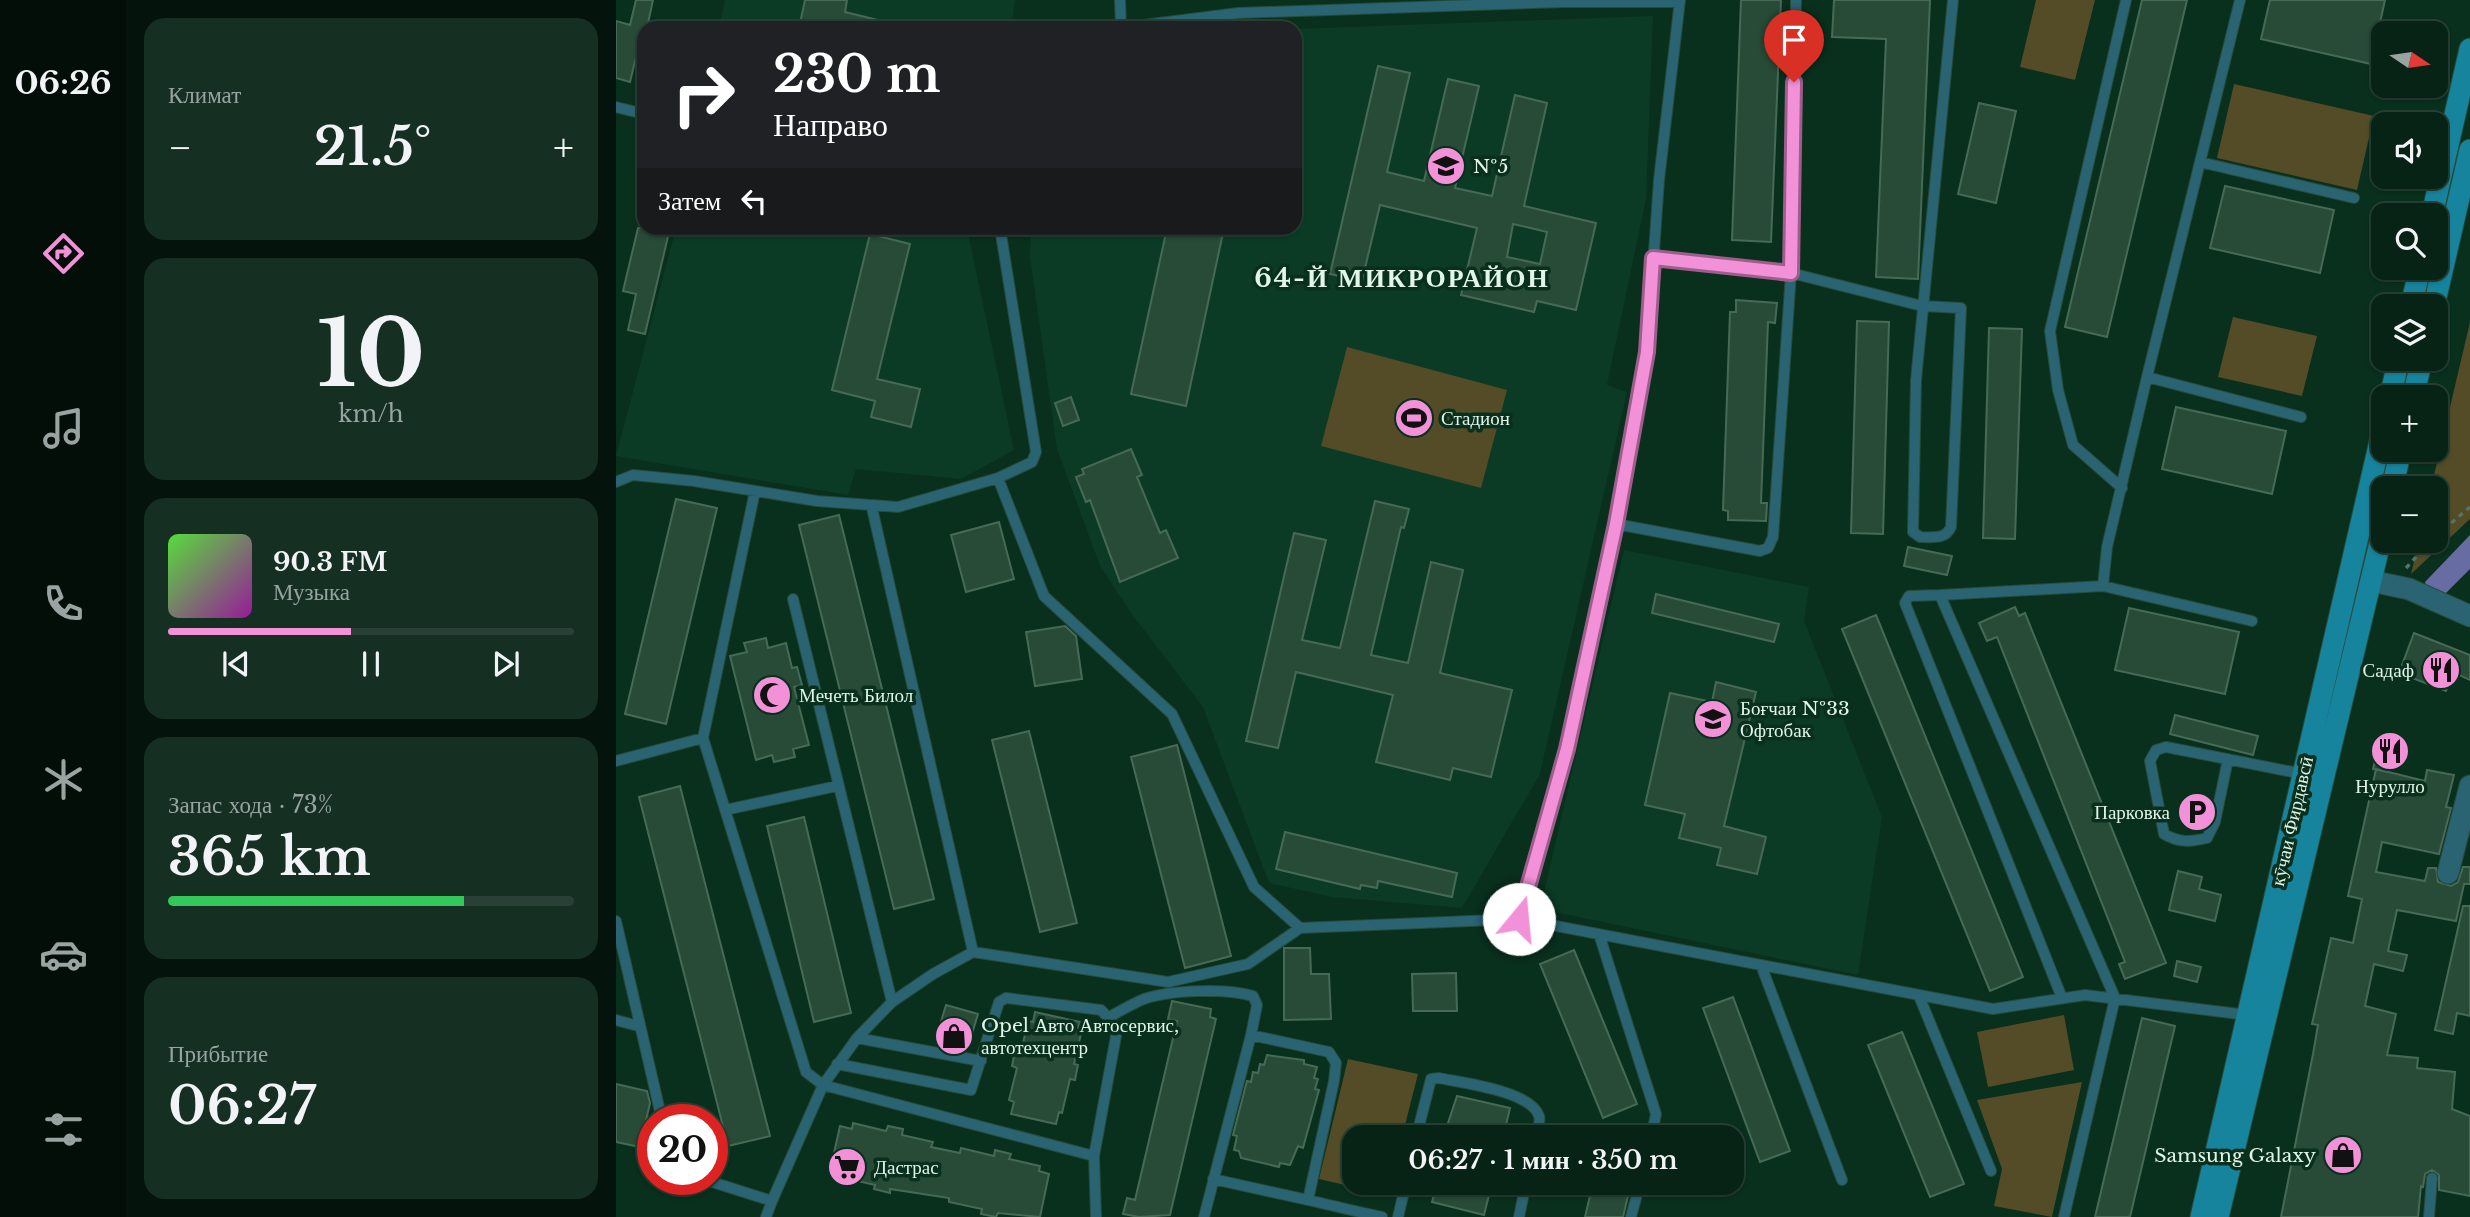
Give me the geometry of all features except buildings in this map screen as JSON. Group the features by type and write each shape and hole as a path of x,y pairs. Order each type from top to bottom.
{"street":[{"path":"2435,203 2470,49"},
{"path":"2437,294 2470,150"},
{"name":"кӯчаи Фирдавсӣ","path":"2218,1217 2303,774 2375,462"},
{"name":"кӯчаи Фирдавсӣ","path":"2201,1217 2382,582 2383,553"},
{"path":"2382,582 2470,616"},
{"path":"2448,873 2470,786"}],"lane":[{"path":"1120,0 1120,21"},
{"path":"1238,0 1238,13"},
{"path":"1616,524 1760,551 1768,548 1773,537 1791,273 1796,0"},
{"path":"1653,258 1791,273 1922,306 1956,305 1962,312 1951,527 1944,537 1920,537 1913,532 1916,380 1922,306 1939,170 1953,0"},
{"path":"2122,488 2073,445 2056,380 2050,331 2126,0"},
{"path":"2103,586 2107,547 2239,0"},
{"path":"1171,21 1238,13 1396,5 1680,1 1659,180 1647,352 1616,524 1567,749 1519,919"},
{"path":"616,107 637,112"},
{"path":"2200,162 2354,198"},
{"path":"616,482 633,475 817,501 898,507 998,478 1032,462 1036,452 1001,235"},
{"path":"2147,377 2301,417"},
{"path":"998,478 1044,596 1172,714 1254,887 1300,928"},
{"path":"755,491 703,738 806,1072 823,1085 1094,1156"},
{"path":"872,508 973,952"},
{"path":"2062,998 1905,603 1909,596 2103,586 2252,621"},
{"path":"1940,595 2115,998 2064,1217"},
{"path":"793,599 836,786 892,1002"},
{"path":"616,761 703,738"},
{"path":"2228,759 2215,822 2207,838 2190,842 2174,840 2164,834 2150,761 2156,750 2166,747 2228,759 2303,774"},
{"path":"725,810 836,786"},
{"path":"766,1217 823,1085 856,1038 892,1002 933,974 973,952 1168,982 1248,964 1300,928 1519,919 1993,1009 2085,995 2256,1017"},
{"path":"616,921 658,1104"},
{"path":"1599,934 1656,1114 1654,1125"},
{"path":"1761,965 1842,1180"},
{"path":"1166,994 1168,982"},
{"path":"1109,1017 1143,999 1166,994 1241,992 1254,996 1257,1005 1251,1035 1204,1217"},
{"path":"1919,996 1991,1171"},
{"path":"837,1064 968,1090 973,1087 999,1002 1006,998 1101,1010 1114,1024 1116,1036 1094,1156 1096,1217"},
{"path":"616,1020 638,1026"},
{"path":"1251,1035 1329,1052 1336,1063 1308,1200"},
{"path":"856,1038 981,1061"},
{"path":"1419,1125 1431,1079 1439,1078 1506,1093 1534,1108 1540,1119 1539,1125"},
{"path":"2429,1217 2432,1178"},
{"path":"1213,1179 1363,1215 1382,1217"},
{"path":"728,1187 772,1202"},
{"path":"1398,1217 1403,1195"},
{"path":"1519,1217 1524,1195"},
{"path":"1631,1217 1637,1195"}],"path":[{"path":"2448,526 2470,507"},
{"path":"2382,582 2417,553"}],"shaded area":[{"path":"725,0 1015,0 1012,21 720,21"},
{"path":"2036,0 2095,0 2075,80 2020,67"},
{"path":"1653,16 1646,199 1607,385 1627,392 1540,774 1462,908 1332,897 1269,883 1203,707 1131,613 1100,566 1057,449 1030,257 1031,235 1302,235 1302,29"},
{"path":"2234,84 2371,115 2371,129 2357,190 2217,158"},
{"path":"674,235 968,235 1014,450 961,479 856,469 848,495 616,456"},
{"path":"2233,317 2317,336 2302,396 2218,377"},
{"path":"2470,322 2470,519 2448,540 2448,476 2434,476 2437,462 2448,462 2448,416"},
{"name":"Стадион","path":"1347,347 1507,390 1481,488 1321,446"},
{"name":"Боғчаи №33 Офтобак","path":"1624,550 1809,587 1804,621 1882,817 1858,975 1540,909"},
{"path":"2416,553 2434,553 2411,574"},
{"path":"2064,1015 2074,1070 1988,1087 1977,1032"},
{"path":"1348,1059 1418,1074 1405,1125 1342,1125 1342,1184 1319,1179"},
{"path":"2082,1082 2052,1217 1994,1206 2002,1169 1977,1100"}],"water":[{"path":"2470,535 2470,569 2442,597 2428,591 2425,582"}],"place":[{"name":"№5","path":"1446,166"},
{"name":"Стадион","path":"1414,418"},
{"name":"Садаф","path":"2441,670"},
{"name":"Мечеть Билол","path":"772,695"},
{"name":"Боғчаи №33 Офтобак","path":"1713,719"},
{"name":"Нурулло","path":"2390,751"},
{"name":"Парковка","path":"2197,812"},
{"name":"Opel Авто Автосервис, автотехцентр","path":"954,1036"},
{"name":"Samsung Galaxy","path":"2343,1155"},
{"name":"Дастрас","path":"847,1167"}],"district":[{"name":"64-Й МИКРОРАЙОН","path":"1402,278"}],"route":[{"path":"1519,919 1545,835 1567,749 1616,524 1647,352 1653,258 1791,273 1794,82"}]}
